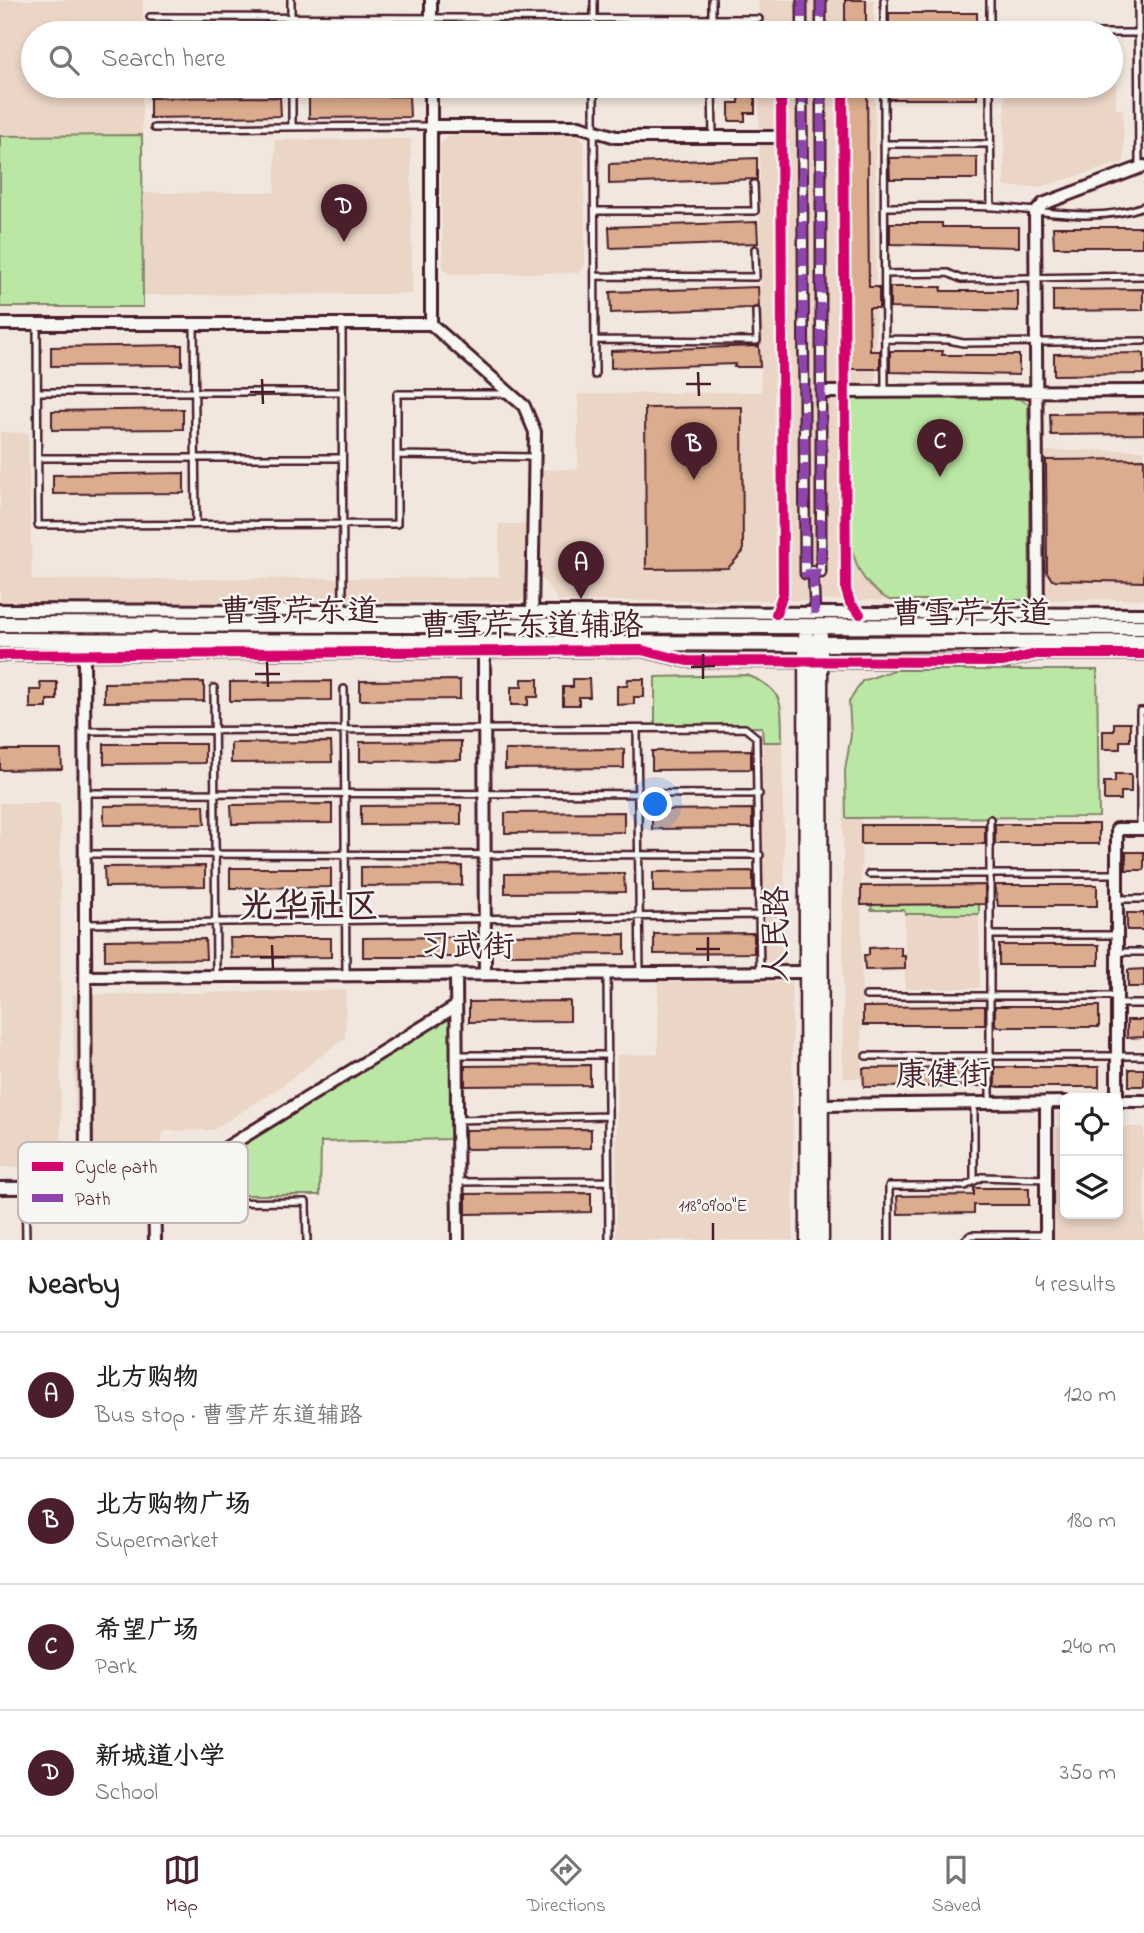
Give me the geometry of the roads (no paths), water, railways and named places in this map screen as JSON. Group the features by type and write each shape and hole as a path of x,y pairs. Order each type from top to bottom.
{"main road":[{"name":"曹雪芹东道","path":"0,624 532,619 1144,627"},
{"name":"人民路","path":"808,1240 807,972 814,623"},
{"name":"曹雪芹东道","path":"0,640 813,644 1144,642"},
{"name":"人民路","path":"813,661 822,1105 821,1240"}],"street":[{"path":"431,0 431,18"},
{"path":"802,0 802,21"},
{"path":"821,0 821,21"},
{"path":"431,98 431,324"},
{"name":"人民路","path":"802,98 805,573 821,573 821,98"},
{"path":"431,126 594,128 616,137 781,137"},
{"path":"1038,615 1035,213 1043,204 1141,168"},
{"path":"0,324 431,324 524,406 535,432 532,619"},
{"path":"823,392 1144,391"},
{"name":"人民路","path":"813,571 814,623"},
{"name":"曹雪芹东道辅路","path":"0,610 343,612 532,619"},
{"path":"814,623 1144,614"},
{"name":"曹雪芹东道辅路","path":"0,655 641,650 687,661 1003,662 1036,654 1144,654"},
{"path":"484,652 485,974"},
{"path":"84,654 86,1142"},
{"path":"1117,1093 1117,829 1142,829"},
{"name":"习武街","path":"86,977 807,972"},
{"path":"456,974 458,1240"},
{"path":"235,1142 455,1007"},
{"path":"1123,1100 1144,1101"},
{"path":"1046,1102 1046,1238"},
{"name":"康健街","path":"822,1105 1060,1102"},
{"path":"0,1188 18,1188"}],"lane":[{"path":"291,0 291,18"},
{"path":"594,0 594,18"},
{"path":"712,0 712,19"},
{"path":"884,0 884,21"},
{"path":"990,0 990,21"},
{"path":"1138,0 1141,168"},
{"path":"150,17 759,19"},
{"path":"1123,33 1138,33"},
{"path":"292,98 292,127"},
{"path":"594,98 595,375"},
{"path":"712,98 713,137"},
{"path":"884,98 885,392"},
{"path":"990,98 990,207"},
{"path":"154,128 431,126"},
{"path":"885,144 990,144"},
{"path":"595,211 755,211 754,184"},
{"path":"885,207 990,207 1035,213 1125,213 1144,206"},
{"path":"595,276 756,277 755,249"},
{"path":"885,274 948,273 961,279 1144,276"},
{"path":"595,340 757,341 756,311"},
{"path":"37,324 38,525 397,524 397,394 510,394"},
{"path":"194,324 196,524"},
{"path":"342,324 343,612"},
{"path":"885,339 1037,343 1144,341"},
{"path":"38,391 342,392"},
{"path":"397,456 535,457"},
{"path":"38,458 342,458"},
{"path":"214,688 216,976"},
{"path":"344,689 346,975"},
{"path":"1142,829 1140,711 1144,711"},
{"path":"85,731 745,728 756,737 760,794 760,972"},
{"path":"637,729 640,973"},
{"path":"86,793 760,794"},
{"path":"990,819 990,1103"},
{"path":"86,854 760,855"},
{"path":"869,874 1117,874"},
{"path":"1117,899 1144,899"},
{"path":"86,924 760,915"},
{"path":"990,934 1117,935"},
{"path":"1117,952 1144,952"},
{"path":"607,973 608,1240"},
{"path":"866,996 990,995 1117,1000 1144,1004"},
{"path":"456,1055 608,1055"},
{"path":"866,1056 1144,1056"},
{"path":"974,1103 974,1180"},
{"path":"457,1120 608,1116"},
{"path":"889,1240 889,1186 965,1186 982,1177 1046,1179"},
{"path":"457,1182 608,1181"},
{"path":"248,1202 306,1202 307,1240"},
{"path":"965,1240 971,1236 1046,1238"}],"place":[{"name":"新城道小学","path":"344,242"},
{"name":"希望广场","path":"940,477"},
{"name":"北方购物广场","path":"694,480"},
{"name":"北方购物","path":"581,599"}],"district":[{"name":"光华社区","path":"309,908"}]}
